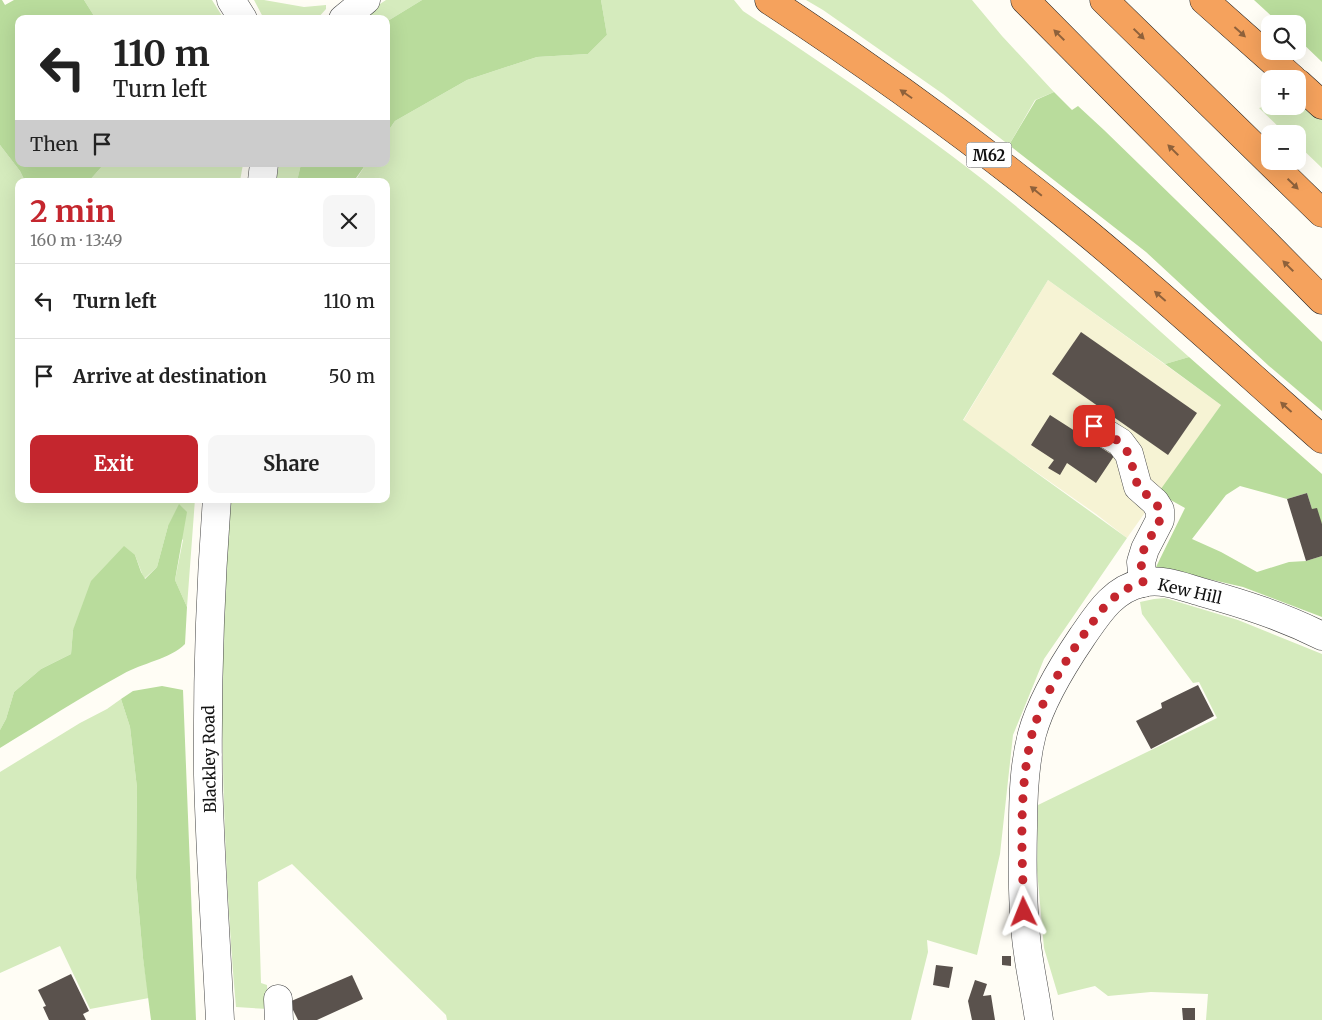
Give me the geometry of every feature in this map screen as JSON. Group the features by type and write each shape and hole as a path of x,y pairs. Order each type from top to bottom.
{"highway":[{"name":"M62","path":"769,0 948,124 1022,181 1087,233 1322,439"},
{"path":"1024,0 1322,300"},
{"path":"1104,0 1322,213"},
{"path":"1204,0 1282,70"},
{"path":"1306,90 1322,105"}],"street":[{"path":"232,0 241,15"},
{"path":"348,15 366,0"},
{"path":"1094,426 1120,442 1129,454 1138,487 1155,502 1160,510 1160,520 1144,549 1141,562 1143,582"},
{"name":"Blackley Road","path":"216,503 208,692 210,815 220,1020"},
{"name":"Kew Hill","path":"1040,1020 1028,952 1022,857 1023,800 1032,734 1039,715 1068,658 1104,606 1125,590 1143,582 1171,584 1234,601 1282,617 1322,636"}],"shaded area":[{"path":"1048,280 1221,405 1127,538 1096,514 963,421"}],"green space":[{"path":"0,0 5,5 14,0 84,0 93,15 15,15 15,164 0,145"},
{"path":"84,0 212,0 221,15 93,15"},
{"path":"254,0 304,7 326,5 326,9 321,15 262,15"},
{"path":"386,0 422,0 390,20 390,15 363,15"},
{"path":"422,0 601,0 607,35 588,54 537,57 467,80 395,121 390,128 390,20"},
{"path":"601,0 734,0 743,11 875,100 983,180 1073,254 1189,357 1165,364 1048,280 963,420 1127,538 1044,659 1013,735 1000,854 977,955 927,940 928,952 911,1020 447,1020 446,1015 292,864 258,882 261,983 267,985 268,1009 236,1007 226,866 222,725 223,614 230,503 390,503 390,178 357,178 364,167 390,167 390,128 395,121 467,80 537,57 588,54 607,35"},
{"path":"806,0 972,0 1002,36 1054,92 1035,100 1009,145 943,94"},
{"path":"1254,0 1322,0 1322,62 1306,47 1306,15 1270,15"},
{"path":"1054,92 1072,110 1078,106 1104,130 1322,342 1322,411 1269,366 1146,252 1009,145 1036,100"},
{"path":"1306,103 1322,118 1322,168 1306,153 1306,125 1277,125 1266,115 1306,115"},
{"path":"0,145 24,178 15,178 15,503 195,503 187,607 175,580 183,540 168,526 157,567 144,579 135,555 73,630 71,654 41,669 14,692 6,719 0,730"},
{"path":"17,167 101,167 92,178 24,178"},
{"path":"101,167 242,167 241,178 92,178"},
{"path":"278,167 300,167 298,178 277,178"},
{"path":"300,167 364,167 356,178 298,178"},
{"path":"1189,357 1322,474 1322,524 1312,509 1307,493 1287,499 1240,486 1226,495 1192,539 1221,552 1257,572 1289,562 1306,561 1322,556 1322,617 1243,587 1156,567 1185,508 1158,493 1221,405 1165,364"},
{"path":"179,504 187,512 175,580 187,607 185,644 164,657 131,670 107,683 0,748 0,730 6,719 14,692 41,669 71,654 73,630 91,581 124,546 135,555 145,579 157,567 168,526"},
{"path":"1165,598 1238,620 1322,654 1322,1020 1206,1020 1208,994 1151,992 1108,996 1095,986 1058,995 1044,948 1037,870 1038,805 1217,718 1199,682 1193,683 1142,614 1140,602"},
{"path":"162,686 183,690 196,1020 151,1020 143,958 136,878 137,788 130,727 121,699 133,691"},
{"path":"121,699 130,727 137,788 136,878 143,958 149,998 90,1009 60,946 0,973 0,772"}],"building":[{"path":"1081,332 1197,413 1168,455 1052,374"},
{"path":"1050,415 1114,456 1096,483 1067,463 1060,475 1048,468 1054,460 1031,445"},
{"path":"1307,493 1312,509 1317,508 1322,524 1322,556 1306,561 1287,499"},
{"path":"1198,685 1214,716 1151,749 1136,721 1162,708 1161,703"},
{"path":"1002,956 1011,956 1011,966 1002,965"},
{"path":"936,965 953,967 949,988 933,985"},
{"path":"71,974 89,1011 83,1014 86,1020 49,1020 43,1007 46,1006 38,990"},
{"path":"352,975 363,999 317,1020 298,1020 289,1002"},
{"path":"975,980 987,984 983,996 991,995 995,1020 972,1020 968,1001"},
{"path":"1182,1008 1195,1008 1195,1020 1183,1020"}],"route":[{"path":"1024,912 1022,857 1023,800 1032,734 1039,715 1068,658 1104,606 1125,590 1143,582 1141,562 1144,549 1160,520 1160,510 1155,502 1138,487 1129,454 1120,442 1094,426"}]}
